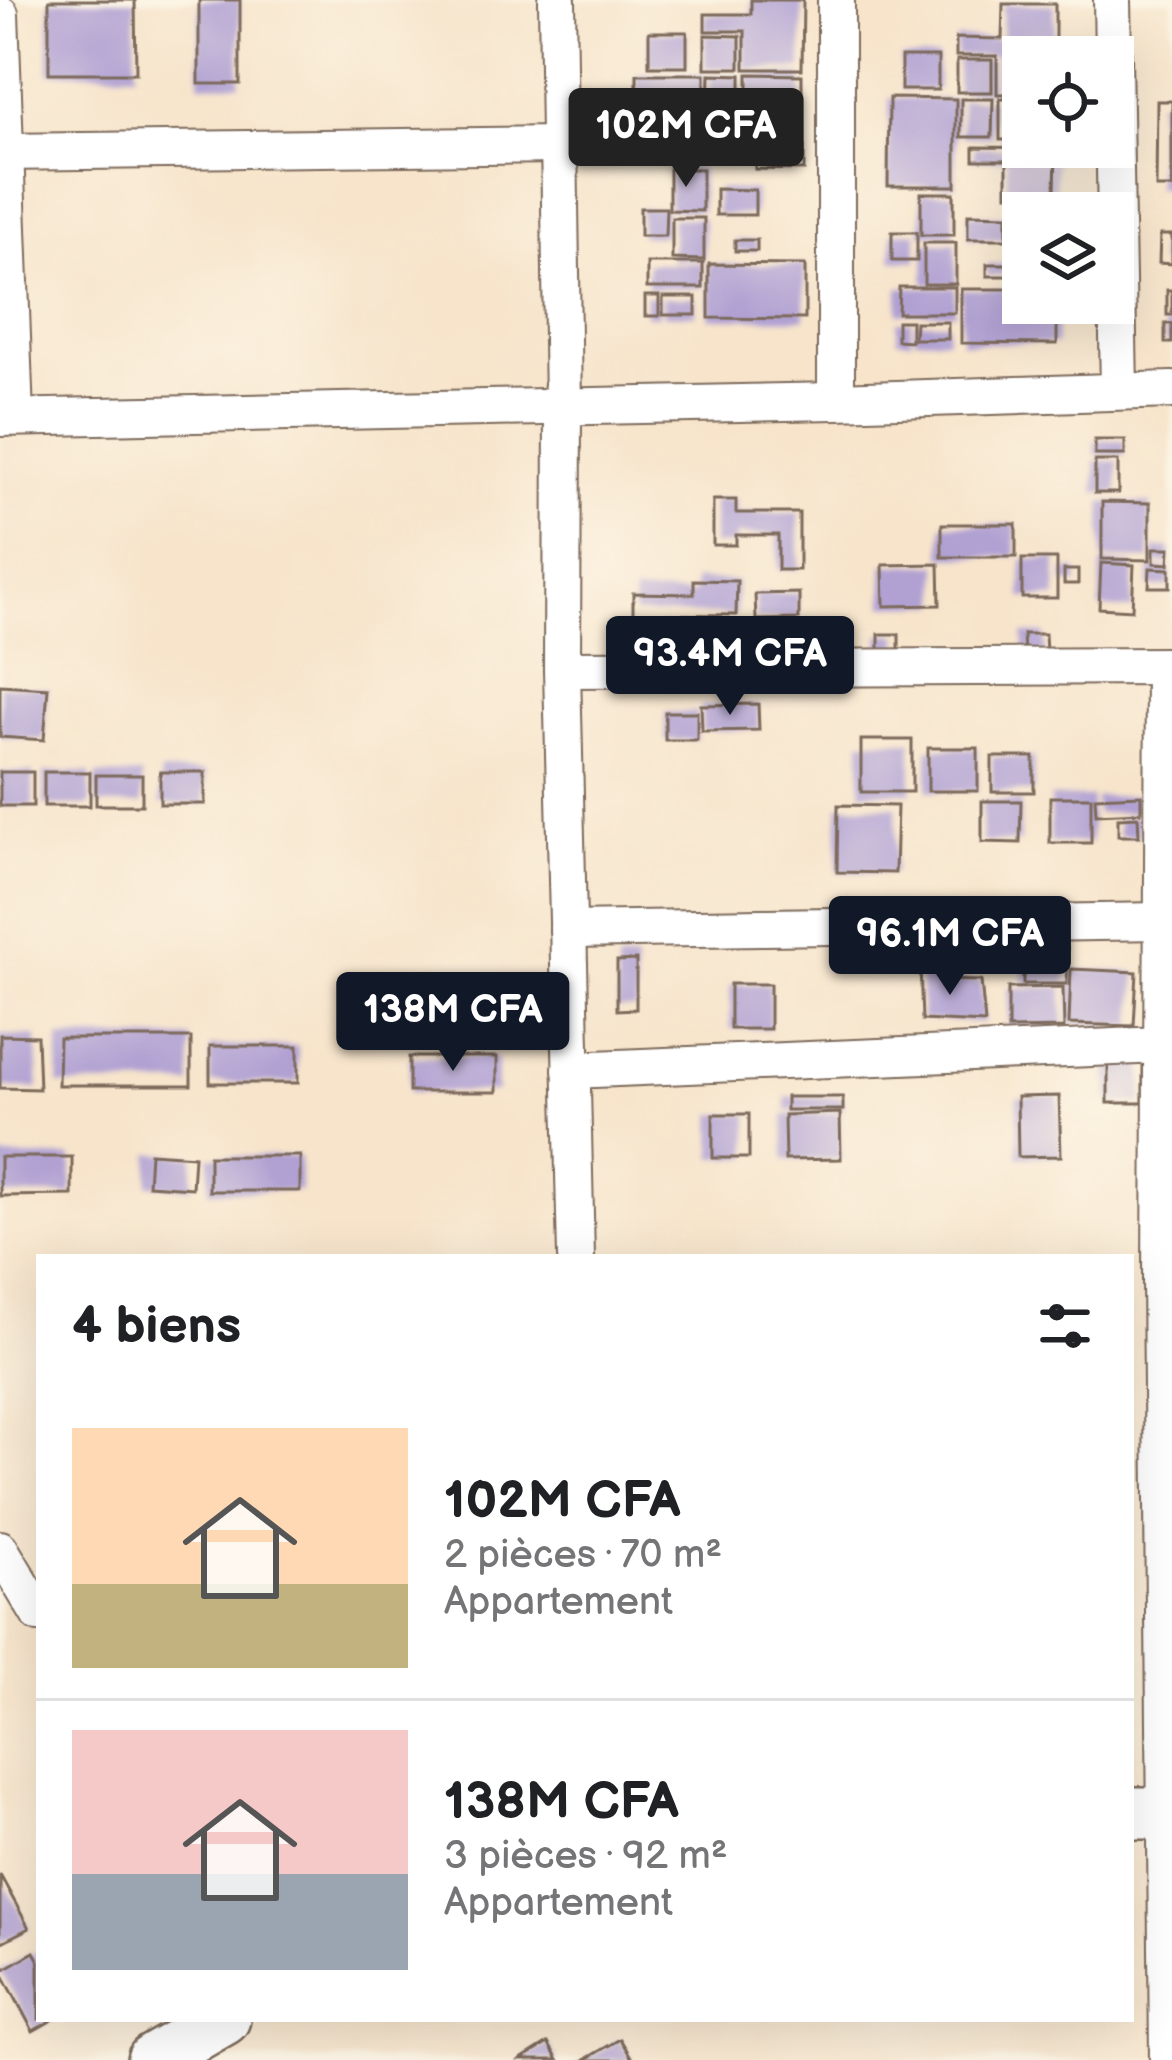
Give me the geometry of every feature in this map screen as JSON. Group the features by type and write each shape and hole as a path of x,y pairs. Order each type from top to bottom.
{"street":[{"path":"557,0 562,669 575,1254"},
{"path":"836,0 836,401"},
{"path":"1112,0 1119,391"},
{"path":"0,14 8,417 1172,390"},
{"path":"2,152 560,145"},
{"path":"562,669 1168,666 1162,1046 1146,1278 1147,1518 1168,2060"},
{"path":"568,930 1162,921"},
{"path":"571,1070 1162,1046"},
{"path":"0,1549 36,1609"},
{"path":"153,2060 219,2022"}],"building":[{"path":"49,0 135,0 136,73 49,73"},
{"path":"199,0 240,0 240,84 199,84"},
{"path":"751,0 803,0 802,69 745,69 745,31 705,31 705,14 751,14"},
{"path":"1003,4 1055,4 1055,36 1002,36"},
{"path":"649,32 687,32 687,66 649,66"},
{"path":"705,35 740,36 740,68 705,68"},
{"path":"956,38 1002,39 1002,94 997,94 997,56 956,56"},
{"path":"901,57 938,57 938,90 901,90"},
{"path":"957,60 992,60 992,92 957,92"},
{"path":"637,74 705,74 704,161 637,161"},
{"path":"710,74 741,75 741,113 709,113"},
{"path":"748,74 802,75 802,116 748,115"},
{"path":"889,98 956,99 956,186 888,186"},
{"path":"961,99 993,99 992,137 961,137"},
{"path":"1157,101 1172,101 1172,188 1156,188"},
{"path":"722,122 804,123 804,170 755,169 755,135 722,135"},
{"path":"974,147 1002,147 1002,160 974,160"},
{"path":"1007,168 1056,168 1055,192 1007,192"},
{"path":"669,169 702,169 702,211 669,210"},
{"path":"716,189 755,190 755,215 716,215"},
{"path":"921,193 954,193 954,235 921,235"},
{"path":"640,208 666,208 665,236 640,236"},
{"path":"968,214 1002,215 1002,239 968,239"},
{"path":"672,218 704,218 704,260 672,259"},
{"path":"892,232 917,232 917,261 892,261"},
{"path":"1160,235 1172,235 1172,264 1159,263"},
{"path":"735,240 757,240 757,251 735,251"},
{"path":"924,243 956,243 956,284 924,284"},
{"path":"647,263 703,263 703,288 647,288"},
{"path":"709,264 805,265 805,319 709,318"},
{"path":"987,264 1002,264 1002,276 987,276"},
{"path":"899,287 955,287 955,313 898,313"},
{"path":"961,289 1002,289 1002,324 1057,324 1057,344 961,343"},
{"path":"1167,290 1172,290 1172,315 1167,315"},
{"path":"645,296 659,296 659,316 645,316"},
{"path":"663,297 696,297 696,315 663,315"},
{"path":"897,321 911,321 911,341 897,340"},
{"path":"915,322 948,322 948,339 914,339"},
{"path":"1165,324 1172,324 1172,343 1165,343"},
{"path":"1095,440 1125,440 1125,455 1095,455"},
{"path":"1095,461 1118,461 1118,493 1095,493"},
{"path":"713,500 736,500 736,513 799,513 799,570 778,570 778,535 736,535 736,545 713,545"},
{"path":"1102,502 1150,503 1150,560 1102,559"},
{"path":"942,524 1016,524 1016,557 942,557"},
{"path":"1154,548 1170,548 1169,564 1154,563"},
{"path":"1022,559 1057,559 1057,598 1022,598"},
{"path":"1101,563 1134,565 1132,610 1099,608"},
{"path":"939,564 940,605 884,606 883,565"},
{"path":"1150,568 1170,569 1170,587 1149,587"},
{"path":"1064,570 1078,570 1078,584 1064,584"},
{"path":"694,580 737,581 736,615 633,614 633,593 694,594"},
{"path":"799,593 799,619 756,620 755,594"},
{"path":"879,634 899,634 899,658 879,658"},
{"path":"1023,634 1045,634 1046,653 1024,654"},
{"path":"0,685 48,688 44,740 0,737"},
{"path":"758,704 759,730 702,731 701,705"},
{"path":"665,712 697,712 697,740 665,740"},
{"path":"861,740 912,740 912,792 861,792"},
{"path":"928,748 978,748 978,791 928,791"},
{"path":"992,757 1034,757 1034,792 992,792"},
{"path":"0,772 33,772 33,806 0,806"},
{"path":"44,772 90,772 90,806 44,806"},
{"path":"160,772 205,772 205,804 160,804"},
{"path":"96,775 142,775 142,805 96,805"},
{"path":"1141,795 1141,812 1096,814 1095,797"},
{"path":"1050,797 1091,797 1091,843 1050,843"},
{"path":"982,801 1021,801 1020,843 982,842"},
{"path":"838,805 897,806 895,873 837,872"},
{"path":"1138,817 1139,836 1118,836 1118,818"},
{"path":"1023,947 1067,947 1067,984 1023,984"},
{"path":"636,960 636,1009 617,1010 617,961"},
{"path":"941,964 942,980 981,981 985,1023 922,1020 920,965"},
{"path":"1071,969 1137,972 1134,1026 1069,1024"},
{"path":"730,984 770,984 770,1029 730,1029"},
{"path":"1063,987 1064,1028 1008,1029 1008,988"},
{"path":"0,1035 37,1036 39,1089 0,1088"},
{"path":"59,1038 191,1038 191,1085 58,1085"},
{"path":"210,1046 298,1046 298,1083 210,1083"},
{"path":"409,1057 497,1057 497,1092 409,1092"},
{"path":"1108,1058 1143,1058 1143,1103 1108,1103"},
{"path":"1059,1096 1061,1156 1018,1157 1017,1097"},
{"path":"786,1097 843,1097 843,1110 786,1110"},
{"path":"840,1113 841,1159 785,1160 784,1115"},
{"path":"713,1114 749,1114 749,1158 713,1158"},
{"path":"150,1153 194,1156 192,1188 148,1185"},
{"path":"209,1156 300,1156 300,1191 209,1191"},
{"path":"0,1157 72,1157 72,1195 0,1196"},
{"path":"0,1875 29,1928 0,1943"},
{"path":"34,1952 36,2022 49,2022 33,2031 1,1971"},
{"path":"620,2039 633,2060 584,2060"},
{"path":"548,2043 558,2060 521,2060"}]}
